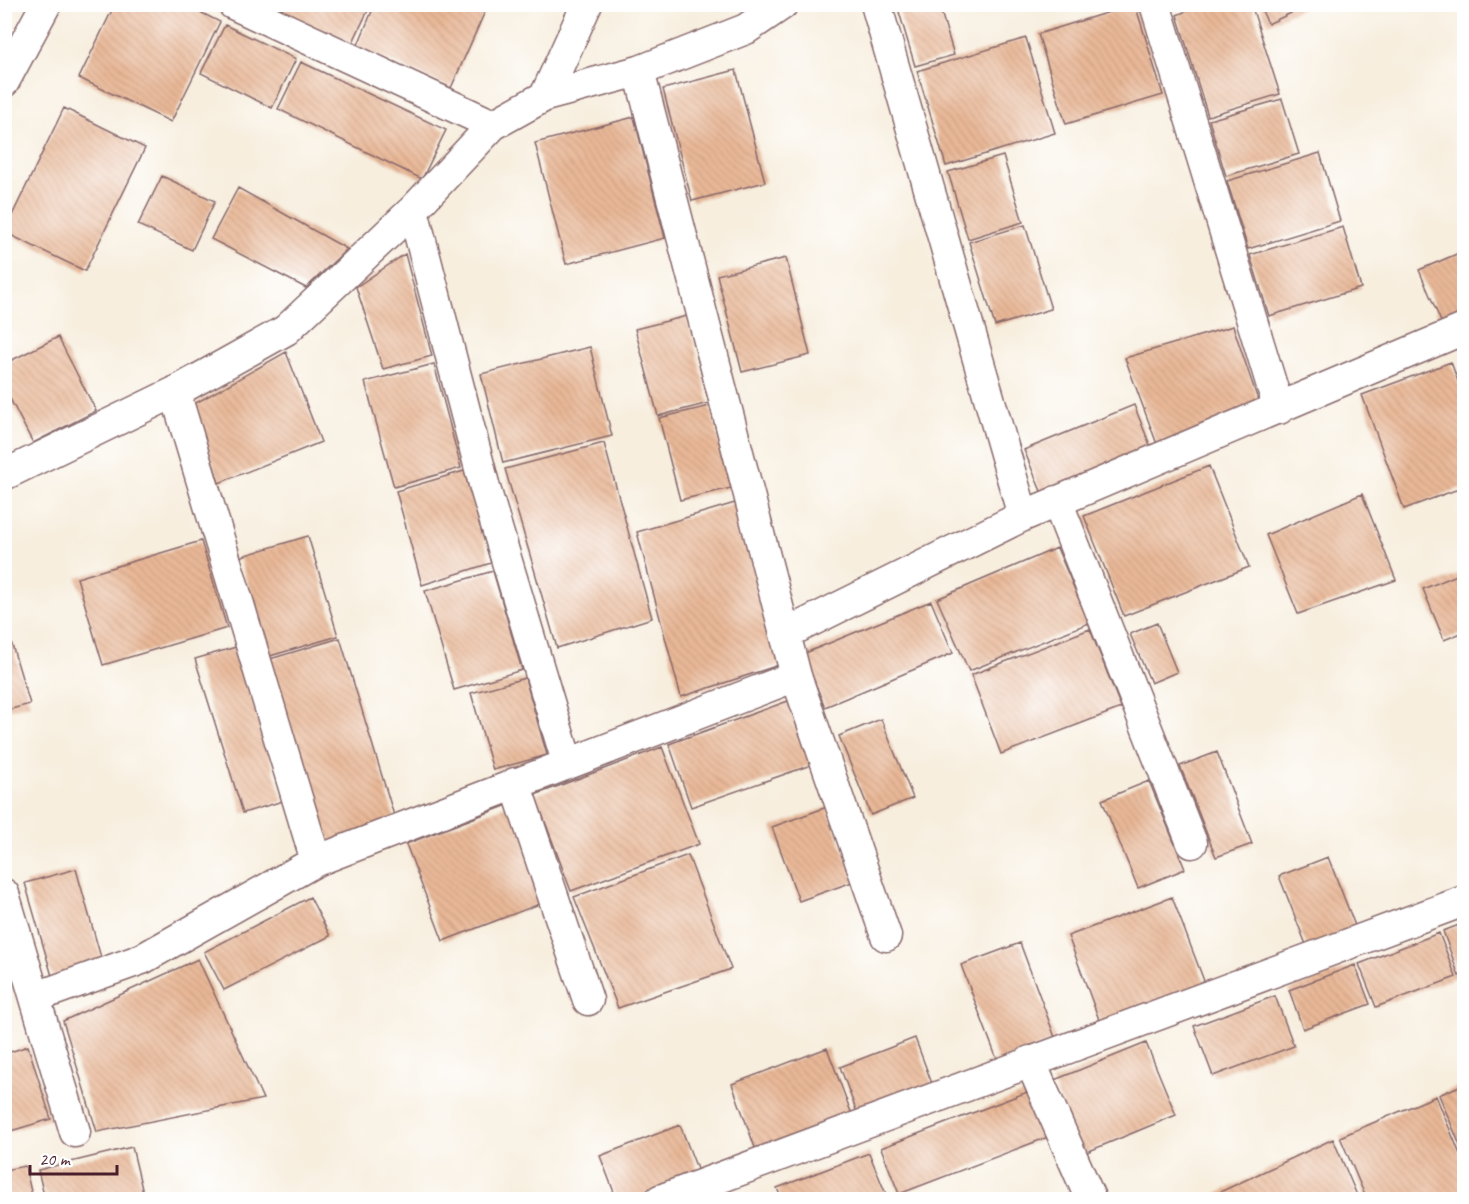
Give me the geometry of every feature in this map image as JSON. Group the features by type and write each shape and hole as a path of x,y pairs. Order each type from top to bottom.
{"street":[{"path":"4,82 46,4"},
{"path":"233,4 494,125"},
{"path":"545,96 587,4"},
{"path":"4,475 175,392 286,330 413,210 494,125 545,96 639,71 746,29 783,4"},
{"path":"876,4 1023,516"},
{"path":"1155,4 1279,409"},
{"path":"639,71 796,676 886,936"},
{"path":"413,210 485,488 567,762"},
{"path":"785,634 1023,516 1464,329"},
{"path":"175,392 316,861"},
{"path":"1057,501 1192,843"},
{"path":"36,997 142,958 316,861 567,762 796,676"},
{"path":"515,783 588,1000"},
{"path":"4,894 75,1132"},
{"path":"660,1200 1464,901"},
{"path":"1030,1061 1091,1200"}],"building":[{"path":"115,4 184,4 220,22 171,122 79,78"},
{"path":"269,4 371,4 352,44"},
{"path":"375,4 482,4 487,7 451,88 357,47"},
{"path":"1135,4 1163,95 1066,124 1038,34"},
{"path":"1203,4 1251,4 1280,94 1208,116 1177,15"},
{"path":"1259,4 1310,4 1268,24"},
{"path":"897,5 939,5 954,55 915,66"},
{"path":"225,25 296,59 272,108 201,73"},
{"path":"1026,38 1055,133 946,166 917,71"},
{"path":"301,62 446,130 422,179 278,109"},
{"path":"736,70 765,182 692,201 663,89"},
{"path":"1282,99 1299,154 1226,176 1209,120"},
{"path":"64,108 145,148 85,271 4,232"},
{"path":"634,117 665,238 566,264 535,143"},
{"path":"1320,153 1340,221 1248,249 1227,181"},
{"path":"1003,156 1023,222 968,239 948,172"},
{"path":"162,176 215,201 192,250 138,225"},
{"path":"238,188 347,249 306,288 211,239"},
{"path":"1025,225 1051,309 995,326 969,242"},
{"path":"1343,227 1361,288 1269,316 1250,255"},
{"path":"1464,251 1464,314 1442,324 1419,270"},
{"path":"405,254 432,356 383,369 356,287"},
{"path":"786,258 810,355 742,372 717,275"},
{"path":"687,316 709,403 658,416 635,329"},
{"path":"1233,326 1260,406 1158,447 1125,358"},
{"path":"58,337 96,411 33,443 4,387 4,364"},
{"path":"590,347 612,436 503,463 481,374"},
{"path":"286,352 321,442 219,483 194,404"},
{"path":"1451,362 1464,398 1464,487 1404,509 1362,395"},
{"path":"434,364 461,468 394,487 365,382"},
{"path":"1134,405 1152,450 1043,496 1024,450"},
{"path":"710,406 731,488 680,500 659,418"},
{"path":"604,443 652,618 557,648 505,469"},
{"path":"1209,466 1249,567 1124,616 1084,516"},
{"path":"464,471 491,563 422,585 396,491"},
{"path":"1362,494 1396,580 1298,614 1266,535"},
{"path":"735,503 782,664 681,697 637,532"},
{"path":"308,536 338,636 270,656 239,557"},
{"path":"201,541 227,628 103,665 77,578"},
{"path":"1057,548 1089,623 969,671 937,599"},
{"path":"493,571 522,670 454,690 425,591"},
{"path":"1464,572 1464,632 1444,640 1423,589"},
{"path":"931,601 953,653 825,707 803,654"},
{"path":"1157,623 1177,672 1151,683 1130,634"},
{"path":"1090,629 1121,708 1001,754 971,675"},
{"path":"8,632 30,704 4,711 4,633"},
{"path":"340,638 396,822 326,843 270,659"},
{"path":"236,647 283,801 243,813 195,659"},
{"path":"525,678 547,755 493,770 471,693"},
{"path":"788,701 811,765 691,807 669,744"},
{"path":"881,719 913,798 871,815 839,736"},
{"path":"662,747 699,844 571,891 535,795"},
{"path":"1217,752 1252,844 1216,857 1180,766"},
{"path":"1149,781 1185,869 1138,888 1102,800"},
{"path":"513,803 550,900 443,941 406,844"},
{"path":"827,807 855,881 799,901 772,827"},
{"path":"688,855 731,969 618,1008 574,897"},
{"path":"1328,857 1356,928 1307,947 1279,876"},
{"path":"76,869 102,961 52,976 25,883"},
{"path":"310,897 330,936 224,990 204,952"},
{"path":"1172,897 1206,986 1101,1025 1068,936"},
{"path":"1464,923 1464,974 1459,976 1443,931"},
{"path":"1439,933 1456,977 1376,1007 1359,964"},
{"path":"1020,943 1056,1040 998,1062 961,965"},
{"path":"198,959 263,1099 97,1132 63,1021"},
{"path":"1355,965 1370,1004 1303,1029 1289,990"},
{"path":"1275,996 1294,1046 1213,1076 1194,1026"},
{"path":"915,1038 934,1089 859,1118 840,1067"},
{"path":"1146,1043 1176,1115 1082,1154 1052,1081"},
{"path":"28,1046 51,1119 4,1133 4,1054"},
{"path":"827,1048 854,1120 758,1156 732,1084"},
{"path":"1464,1084 1464,1155 1439,1095"},
{"path":"1030,1091 1048,1137 899,1194 881,1148"},
{"path":"1436,1096 1464,1164 1464,1200 1367,1200 1340,1137"},
{"path":"680,1125 699,1174 633,1200 617,1200 600,1156"},
{"path":"1333,1139 1359,1200 1203,1200"},
{"path":"132,1147 143,1193 115,1200 45,1200 38,1170"},
{"path":"869,1153 888,1199 782,1200 777,1188"},
{"path":"25,1166 33,1200 4,1200 4,1170"}]}
